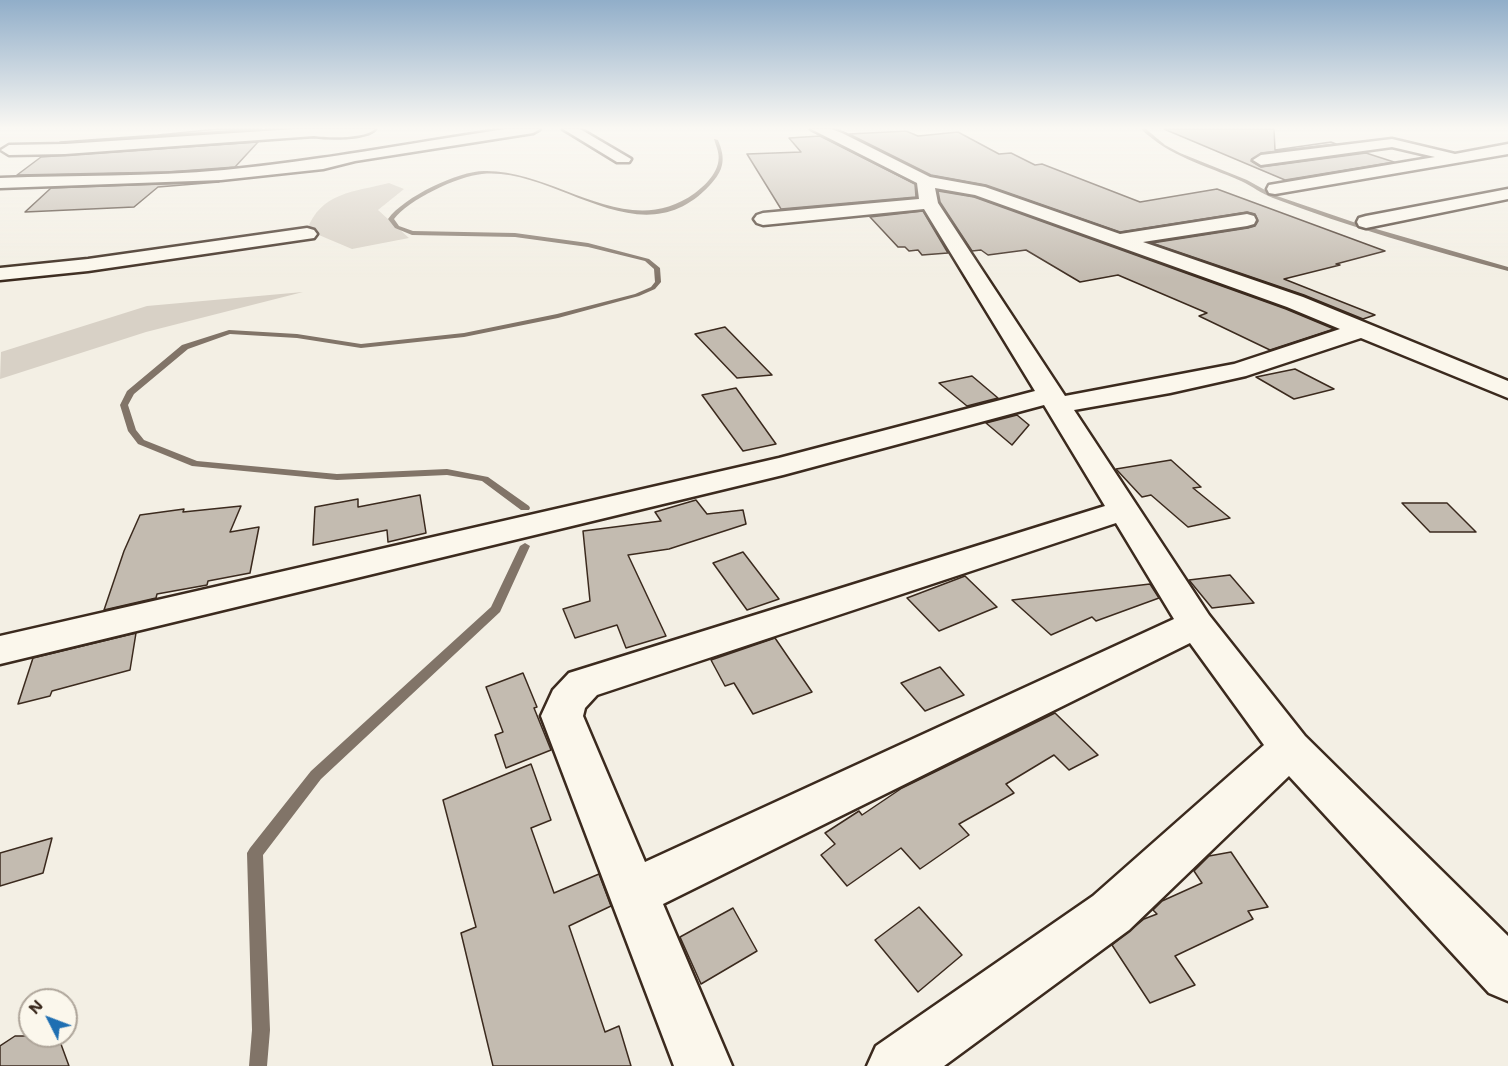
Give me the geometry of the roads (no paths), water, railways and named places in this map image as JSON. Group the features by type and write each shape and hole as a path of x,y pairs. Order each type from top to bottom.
{"street":[{"path":"0,183 117,179"},
{"path":"906,179 927,192 1054,400 1196,624 1290,748 1508,974"},
{"path":"1275,189 1336,179"},
{"path":"763,219 927,192 978,191 1295,302 1508,390"},
{"path":"1366,222 1508,194"},
{"path":"1119,240 1248,220"},
{"path":"0,274 88,265 307,234"},
{"path":"0,650 1054,400 1236,372 1281,359 1323,341 1362,330"},
{"path":"703,1066 562,716 567,701 583,684 1124,510"},
{"path":"633,892 1196,624"},
{"path":"896,1066 1111,913 1290,748"}],"waterway":[{"path":"453,179 398,211 391,219 397,227 412,233 515,235 588,245 647,260 657,268 658,282 653,288 637,295 558,316 464,335 361,346 297,336 229,332 185,347 130,393 124,405 132,431 141,442 195,464 337,477 447,472 485,479 525,508"},
{"path":"527,179 619,210 649,213 676,207 703,190 713,179"},
{"path":"1239,179 1272,196 1357,225 1508,269"},
{"path":"258,1066 261,1030 255,853 316,775 496,609 525,546"}]}
